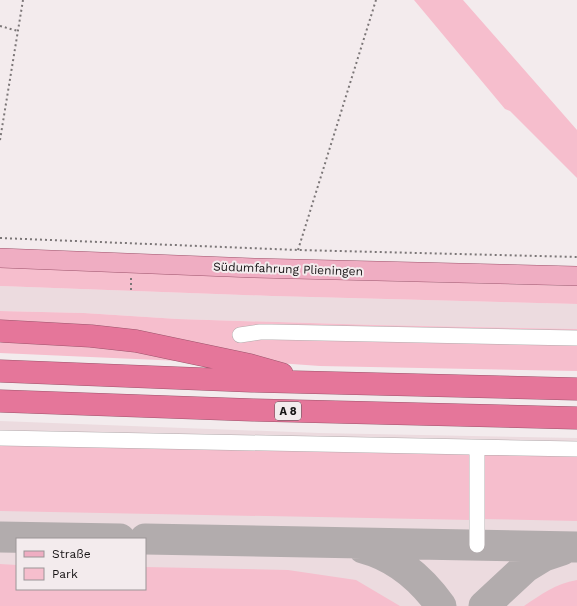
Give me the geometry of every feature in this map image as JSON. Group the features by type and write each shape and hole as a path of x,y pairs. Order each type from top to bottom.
{"highway":[{"path":"0,331 91,336 136,341 250,365 314,383"},
{"path":"0,371 314,383 577,389"},
{"name":"A 8","path":"0,401 246,410 577,418"}],"main road":[{"name":"Südumfahrung Plieningen","path":"0,258 254,268 577,276"}],"lane":[{"path":"240,335 272,332 577,338"},
{"path":"0,438 577,449"},
{"path":"477,448 477,545"}],"path":[{"path":"0,140 23,0"},
{"path":"298,250 376,0"},
{"path":"0,26 18,31"},
{"path":"0,238 298,250 577,257"}],"shaded area":[{"path":"0,286 272,296 577,304 577,329 178,319 84,313 0,311"},
{"path":"0,421 319,433 577,438 577,606 0,606"}],"green space":[{"path":"414,0 463,0 577,130 577,178 510,111 505,109"},
{"path":"0,267 274,278 577,286 577,304 272,296 0,286"},
{"path":"0,311 84,313 178,319 577,329 577,371 320,366 278,363 0,325"},
{"path":"8,341 118,346 181,361 0,353 0,343"},
{"path":"0,442 470,452 472,520 0,511"},
{"path":"577,452 577,521 481,519 484,456 486,454"},
{"path":"0,564 16,565 16,590 146,590 146,567 288,570 356,580 400,606 0,606"},
{"path":"577,580 577,606 524,606 555,587"}],"taxiway":[{"path":"0,537 60,538"},
{"path":"146,539 577,547"},
{"path":"363,548 387,557 407,570 425,586 441,606"},
{"path":"484,606 526,567 544,556 562,550"}]}
